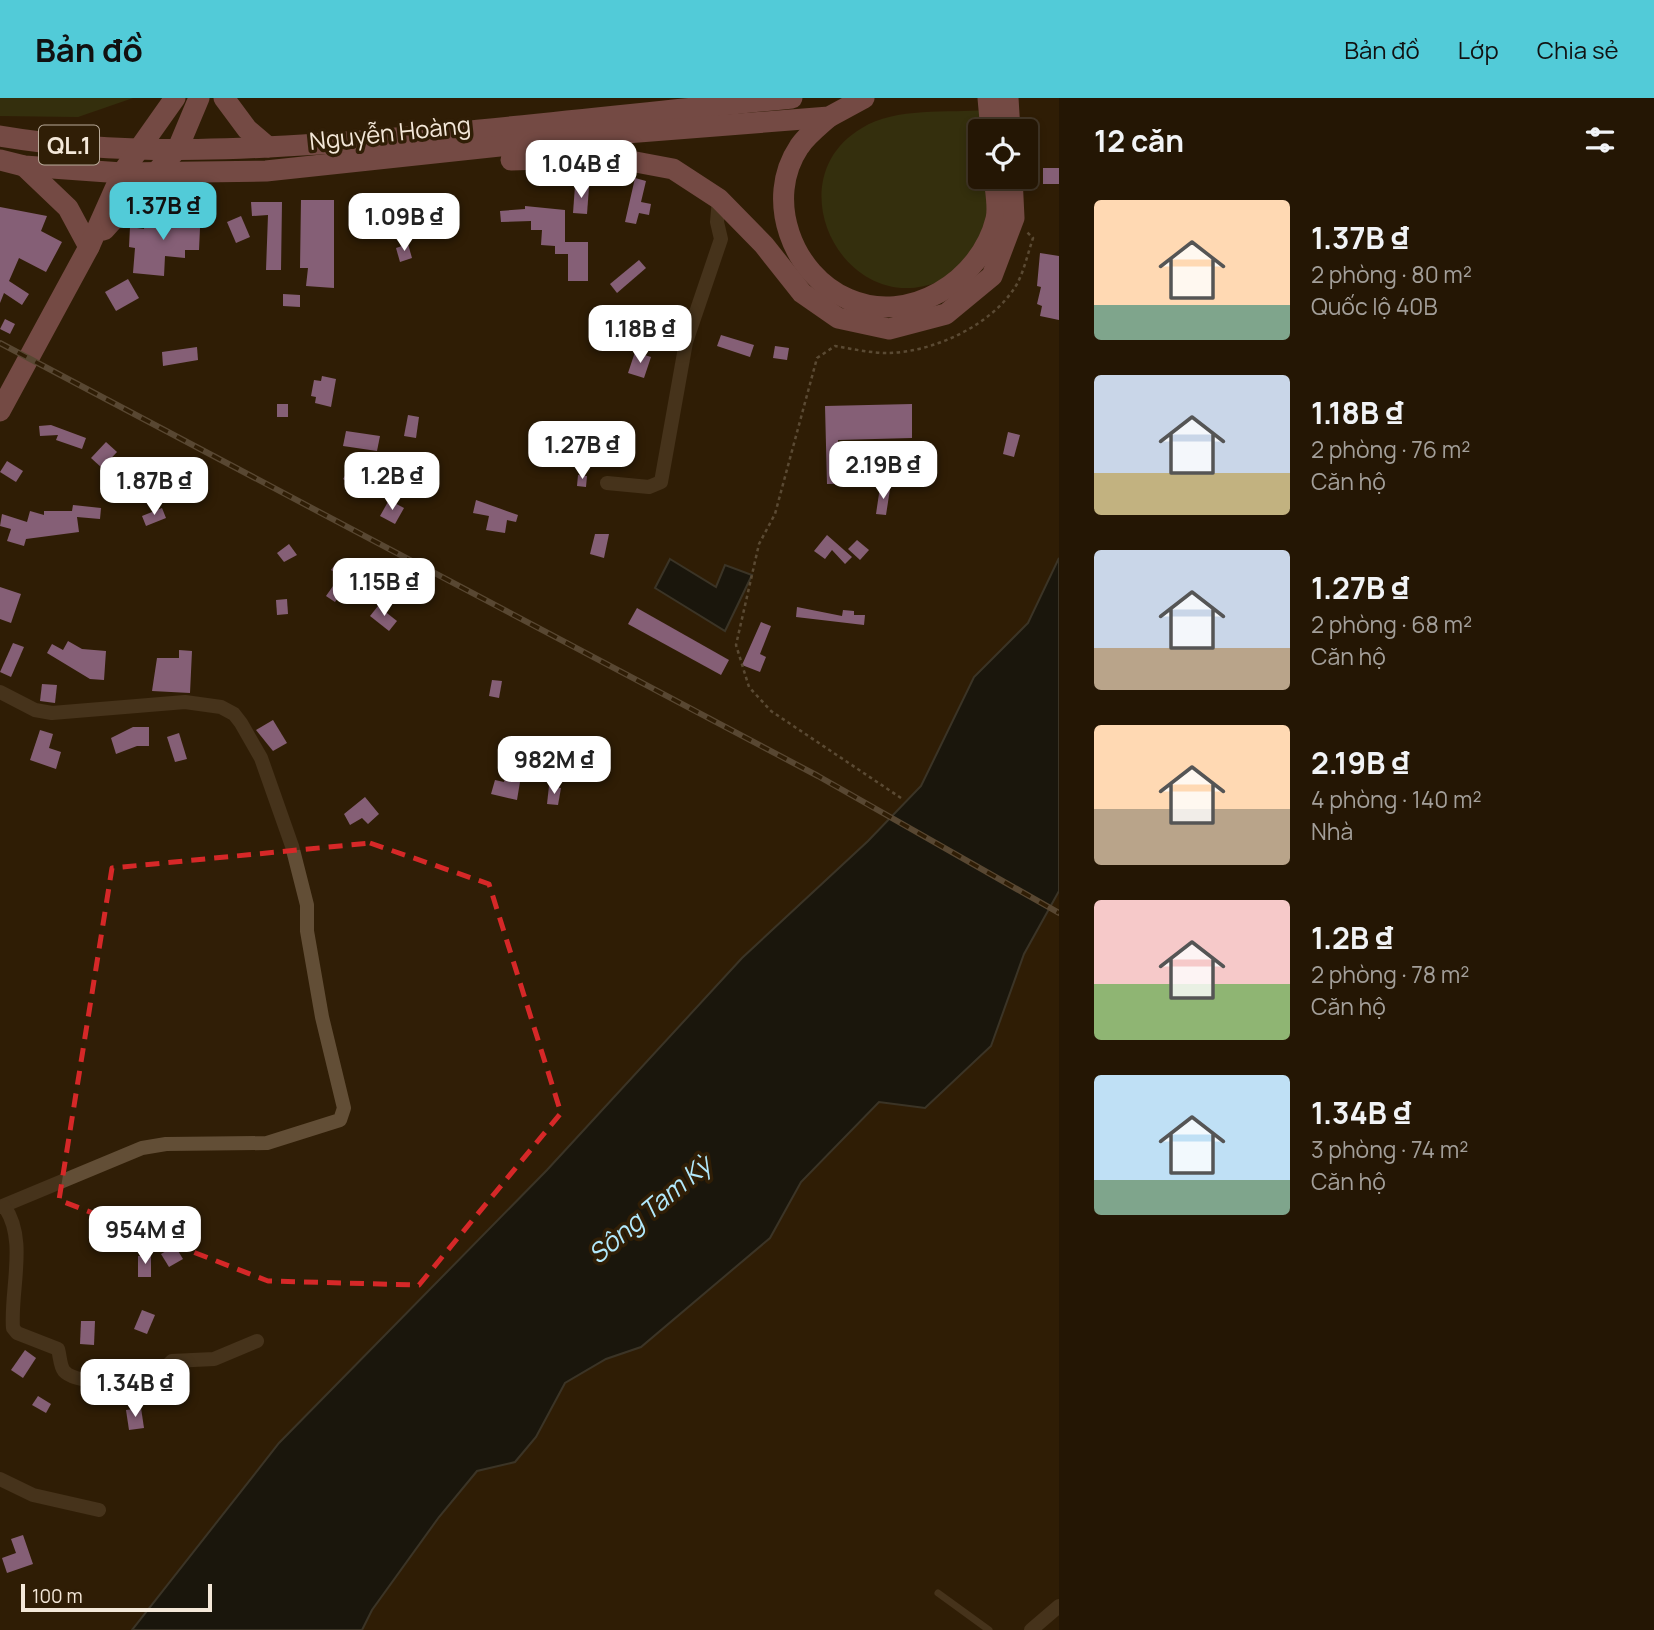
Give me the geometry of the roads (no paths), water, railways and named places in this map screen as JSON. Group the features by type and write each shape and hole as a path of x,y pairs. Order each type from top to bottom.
{"highway":[{"path":"0,411 89,247 122,173 175,98"},
{"path":"89,247 178,148 199,98"},
{"path":"224,98 247,129 268,147"},
{"name":"Nguyễn Hoàng","path":"0,136 52,145 268,147 457,132 792,98"},
{"name":"Nguyễn Hoàng","path":"0,160 23,166 122,173 266,171 613,134 829,117 864,98"},
{"path":"988,98 990,119"},
{"path":"1008,98 1009,119"},
{"path":"829,117 799,147 785,182 783,211 793,247 817,279 848,299 890,306 938,296 973,268 997,218 995,189"},
{"path":"365,161 441,164 609,157 673,169 719,199 764,245 802,293 838,318 889,329 946,314 992,276 1014,218 1013,189"},
{"path":"23,166 68,208 89,247"}],"street":[{"path":"607,483 649,487 661,482 686,342 721,239 718,222 719,199"},
{"path":"0,692 35,710 52,713 167,701 221,707 234,714 261,758 292,846 307,905 307,932 322,1017 344,1108 340,1120 267,1143 166,1144 142,1149 2,1207 14,1224 16,1247 13,1328 17,1333 58,1349 62,1369 69,1375 94,1381 153,1380 172,1361 214,1359 257,1341"},
{"path":"0,1479 33,1495 99,1510"},
{"path":"1031,1630 1059,1606"}],"lane":[{"path":"938,1593 989,1630"}],"water":[{"name":"Sông Tam Kỳ","path":"1059,558 1059,891 1024,954 991,1046 925,1108 879,1102 801,1182 770,1238 641,1347 606,1359 565,1383 536,1437 515,1462 477,1471 439,1517 372,1610 362,1630 132,1630 279,1443 547,1170 742,958 868,841 921,786 974,677 1028,623"},
{"path":"670,559 716,587 725,565 752,575 725,631 655,588"}],"railway":[{"path":"0,343 818,776 1059,913"}]}
